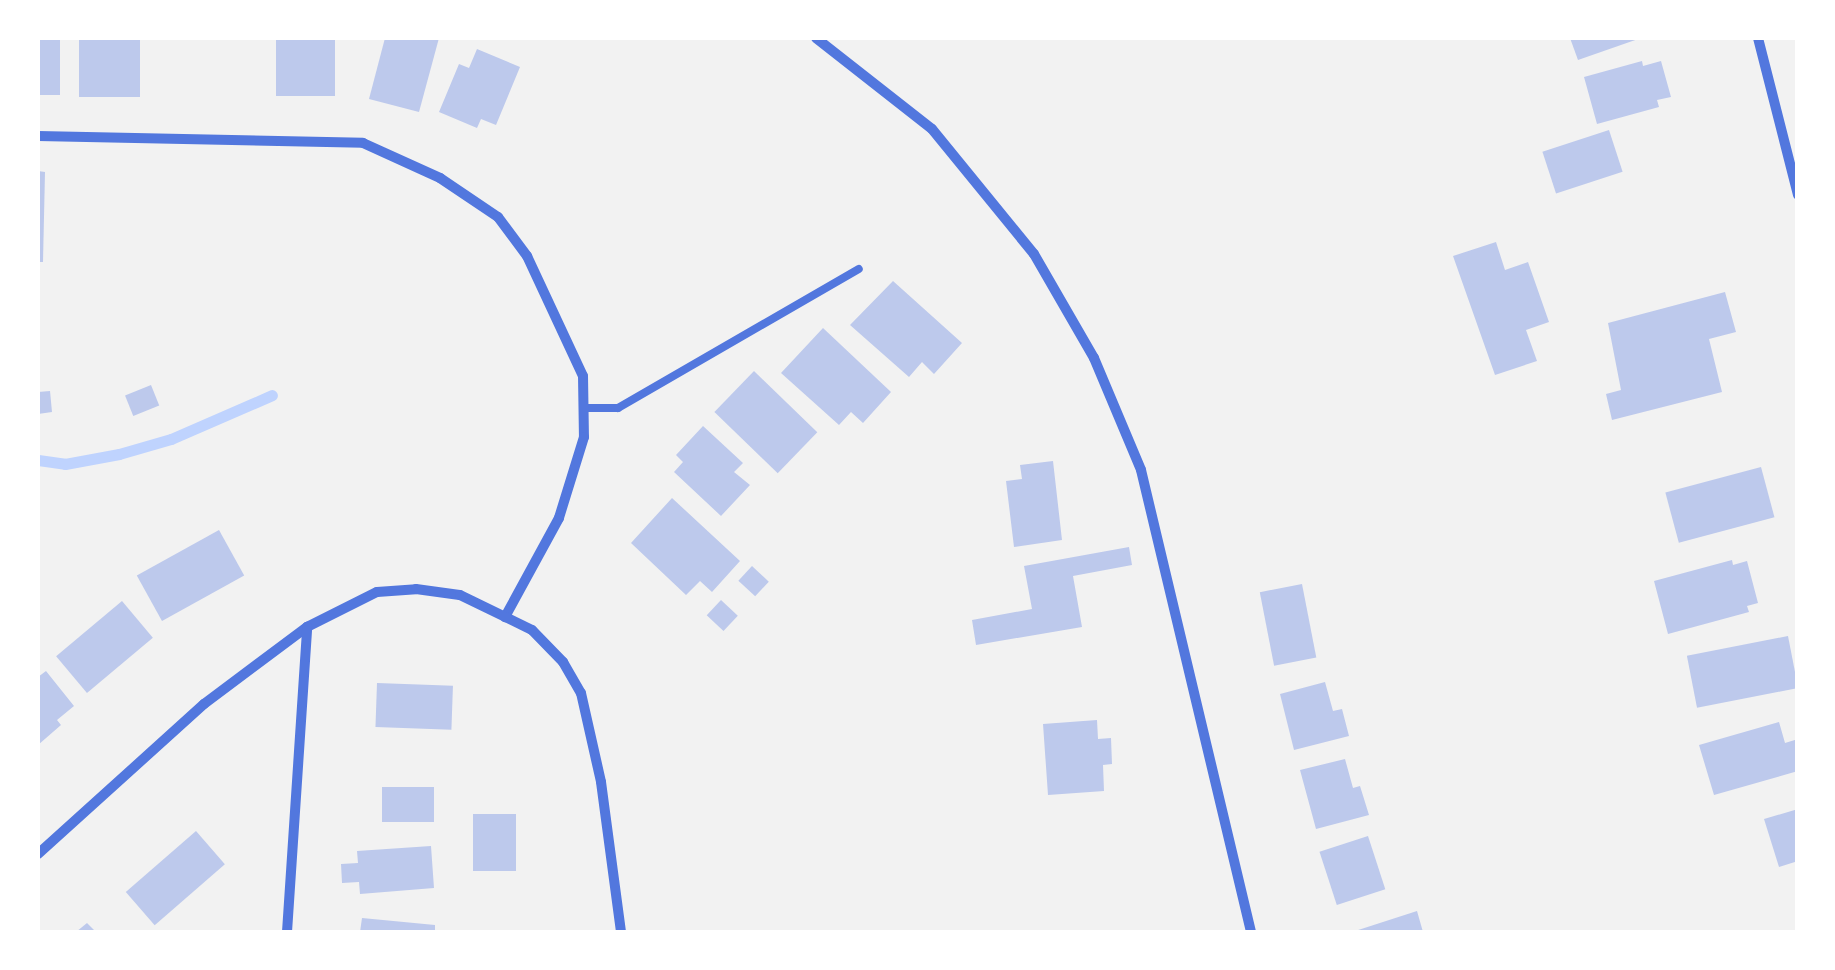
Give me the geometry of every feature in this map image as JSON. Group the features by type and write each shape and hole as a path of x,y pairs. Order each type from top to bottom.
{"street":[{"path":"816,38 932,129 1034,254 1094,358 1141,470 1251,932"},
{"path":"1758,38 1798,195"},
{"path":"38,136 362,143 440,178 498,217 527,256 583,376 584,408 584,437 559,518 505,617"},
{"path":"38,854 204,704 308,627 377,592 416,589 460,595 532,630 563,662 581,692 600,782 622,932"},
{"path":"287,932 308,627"}],"lane":[{"path":"584,408 618,408 859,269"}],"building":[{"path":"38,38 60,38 60,95 38,95"},
{"path":"79,38 140,38 140,97 79,97"},
{"path":"276,38 335,38 335,96 276,96"},
{"path":"385,38 439,38 419,112 369,99"},
{"path":"1570,38 1641,38 1578,60"},
{"path":"477,49 520,67 496,125 481,119 477,128 439,112 459,64 469,68"},
{"path":"1642,61 1643,66 1661,61 1671,97 1657,100 1659,107 1597,124 1584,77"},
{"path":"1609,130 1623,172 1556,193 1542,152"},
{"path":"38,171 45,172 43,262 38,262"},
{"path":"1496,242 1505,270 1528,262 1549,322 1526,330 1537,361 1495,375 1453,256"},
{"path":"893,281 962,343 934,374 922,362 909,377 850,325"},
{"path":"1725,292 1736,332 1709,339 1722,392 1612,420 1606,394 1621,390 1608,323"},
{"path":"823,328 891,392 863,423 851,412 839,425 781,373"},
{"path":"754,371 817,432 778,473 714,412"},
{"path":"151,385 159,405 133,416 125,395"},
{"path":"50,391 52,412 38,414 38,392"},
{"path":"703,426 743,463 734,472 750,485 721,516 674,472 683,462 676,455"},
{"path":"1053,461 1062,540 1014,547 1006,481 1022,479 1020,465"},
{"path":"1761,467 1774,517 1679,543 1665,493"},
{"path":"672,498 740,561 712,592 700,581 686,595 631,543"},
{"path":"219,530 244,575 162,621 137,576"},
{"path":"1129,547 1132,565 1073,576 1082,627 976,645 972,620 1032,609 1024,566"},
{"path":"1732,560 1733,565 1747,561 1758,603 1747,606 1749,612 1668,634 1654,581"},
{"path":"752,566 769,582 755,596 738,581"},
{"path":"1302,584 1316,658 1274,666 1260,592"},
{"path":"721,600 738,616 723,631 707,615"},
{"path":"122,601 153,638 87,693 56,656"},
{"path":"1788,636 1798,688 1697,708 1687,656"},
{"path":"46,671 74,706 57,720 61,725 38,745 38,677"},
{"path":"1325,682 1333,711 1342,709 1349,736 1294,750 1280,694"},
{"path":"377,683 453,686 451,730 375,727"},
{"path":"1097,720 1098,739 1111,738 1112,764 1103,765 1104,791 1048,795 1043,724"},
{"path":"1779,722 1785,743 1798,739 1798,771 1714,795 1699,745"},
{"path":"1345,759 1353,788 1360,786 1369,815 1316,829 1300,770"},
{"path":"382,787 434,787 434,822 382,822"},
{"path":"1798,809 1798,861 1779,867 1764,819"},
{"path":"473,814 516,814 516,871 473,871"},
{"path":"196,831 225,864 155,925 126,892"},
{"path":"1368,836 1385,889 1337,905 1319,852"},
{"path":"431,846 434,888 360,894 359,882 342,883 341,864 358,863 357,851"},
{"path":"1417,911 1423,932 1352,932"},
{"path":"362,918 435,925 435,932 360,932"},
{"path":"87,923 96,932 76,932"}],"waterway":[{"path":"38,460 65,464 119,454 171,439 272,395"}]}
